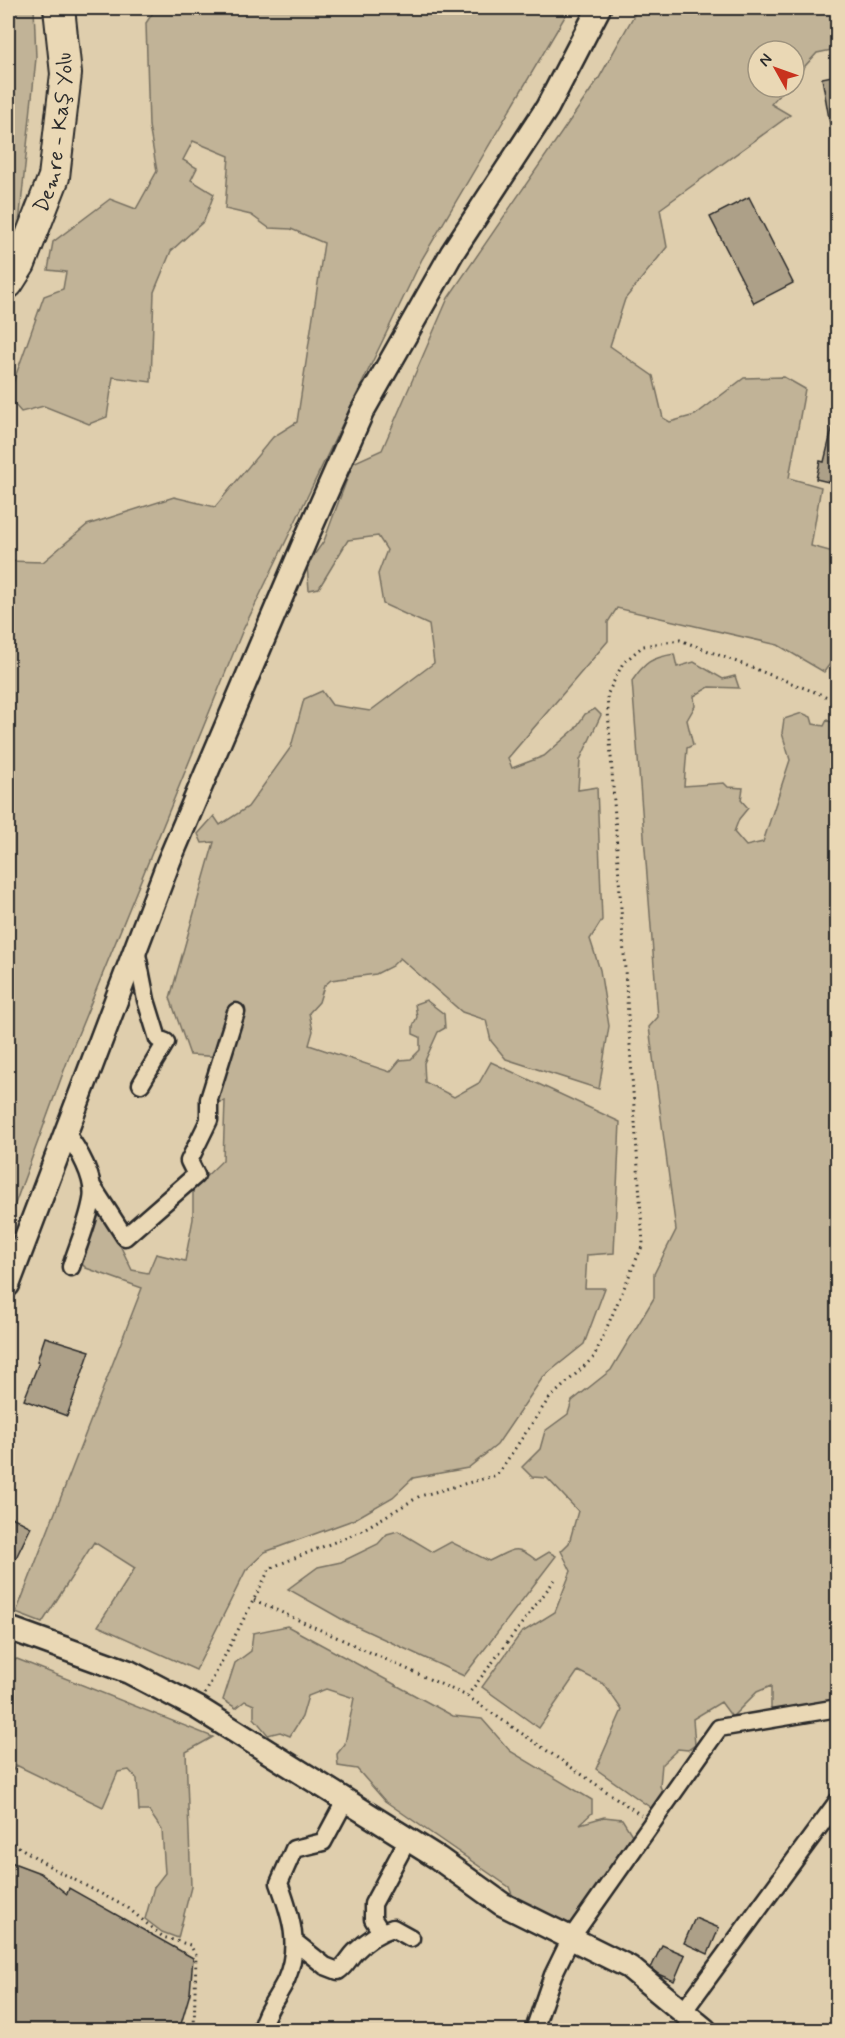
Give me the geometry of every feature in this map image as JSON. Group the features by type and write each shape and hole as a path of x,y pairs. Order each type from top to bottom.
{"highway":[{"name":"Demre - Kaş Yolu","path":"8,283 20,264 54,177 66,74 59,8"}],"main road":[{"path":"8,1285 169,861 362,412 452,254 546,108 599,8"},
{"path":"8,1628 129,1672 198,1708 438,1858 502,1904 629,1967 705,2031"}],"street":[{"path":"135,948 158,1039 166,1042 141,1084"},
{"path":"65,1132 79,1151 92,1186 125,1237 196,1175 189,1161 209,1120 209,1099 236,1012"},
{"path":"71,1267 93,1199 92,1186"},
{"path":"534,2031 553,1975 571,1938 719,1728 837,1708"},
{"path":"261,2031 263,2020 287,1978 295,1942 291,1916 279,1883 294,1849 323,1842 345,1801"},
{"path":"683,2012 837,1801"},
{"path":"381,1932 373,1919 373,1904 408,1839"},
{"path":"295,1942 325,1966 338,1971 344,1967 354,1953 381,1932 393,1928 411,1938"}],"path":[{"path":"198,1708 270,1568 357,1533 420,1496 497,1475 548,1400 594,1357 643,1244 607,695 623,663 643,646 680,640 837,701"},
{"path":"467,1696 557,1577"},
{"path":"254,1600 467,1696 652,1823"},
{"path":"8,1840 54,1869 128,1908 163,1937 190,1945 196,1955 194,2031"}],"shaded area":[{"path":"8,8 34,8 36,58 19,224 8,252"},
{"path":"156,8 570,8 422,259 242,632 70,1054 8,1223 8,561 43,562 87,525 174,497 215,507 273,437 297,422 324,243 291,229 269,228 251,215 225,209 229,156 193,141 183,160 197,168 191,180 214,194 204,221 171,251 154,292 151,382 113,377 107,417 89,424 44,406 21,412 8,397 44,296 63,289 66,272 48,270 53,242 110,199 136,209 157,171 149,126 146,23"},
{"path":"638,8 653,11 656,8 837,8 837,49 817,53 806,65 806,39 746,39 746,99 775,99 771,104 790,115 660,209 667,247 625,299 610,346 653,376 663,418 670,422 695,415 744,378 784,377 805,389 789,478 821,487 811,546 837,553 837,654 824,672 778,645 617,608 608,622 608,641 508,758 512,768 544,756 575,729 585,714 595,709 601,715 580,760 578,790 597,787 602,920 590,939 600,970 609,1026 599,1089 506,1059 491,1041 486,1020 462,1012 400,958 392,966 376,974 331,980 324,986 319,1002 309,1013 313,1031 309,1045 390,1072 400,1060 411,1059 420,1050 420,1037 413,1034 413,1026 417,1017 415,1004 426,1000 444,1014 445,1028 438,1032 424,1063 425,1082 454,1097 479,1083 491,1062 620,1122 614,1253 587,1255 585,1288 605,1288 584,1344 543,1377 497,1445 468,1468 413,1478 393,1497 353,1520 265,1552 246,1570 196,1670 98,1626 135,1568 94,1542 42,1623 16,1613 142,1288 86,1268 80,1262 98,1210 104,1212 132,1270 148,1273 156,1254 185,1261 193,1219 193,1189 223,1160 225,1101 214,1103 224,1057 190,1055 170,998 214,842 202,843 198,834 214,816 220,825 248,807 291,747 304,699 322,691 332,705 370,711 434,663 429,625 383,604 378,574 387,550 378,536 348,540 319,588 309,590 307,565 324,541 353,463 382,450 448,298 599,78"},
{"path":"674,654 677,667 694,662 723,679 735,676 739,688 709,687 694,696 695,706 687,720 693,745 687,748 684,786 724,783 728,787 743,788 741,800 748,808 739,819 734,832 746,846 763,842 790,760 782,733 784,719 802,713 811,717 813,724 824,726 827,720 837,725 837,1699 771,1710 771,1686 757,1692 732,1717 721,1702 693,1719 695,1745 688,1750 678,1749 662,1764 660,1786 664,1795 654,1810 596,1769 622,1710 604,1684 578,1671 539,1728 482,1687 521,1633 555,1612 571,1571 561,1551 569,1543 578,1511 547,1478 532,1477 522,1467 540,1449 545,1431 568,1414 572,1401 611,1370 654,1298 654,1274 676,1230 649,1027 658,1017 632,681 649,662"},
{"path":"398,1531 433,1552 451,1542 489,1561 513,1550 523,1551 536,1560 549,1552 556,1556 464,1676 345,1621 288,1589 318,1567 341,1562 378,1544 387,1534"},
{"path":"287,1626 453,1716 482,1719 510,1751 592,1800 592,1813 580,1824 604,1817 622,1819 632,1835 570,1926 515,1902 509,1887 385,1801 357,1769 338,1766 337,1754 345,1744 354,1698 326,1689 308,1696 302,1717 290,1736 280,1732 268,1735 254,1718 254,1705 245,1701 236,1708 223,1700 235,1663 251,1651 253,1633"},
{"path":"17,1659 213,1737 186,1752 191,1887 178,1938 162,1932 145,1919 154,1887 165,1873 162,1830 149,1811 139,1811 137,1779 129,1770 118,1772 103,1807 16,1765 8,1779 8,1661"}],"building":[{"path":"837,75 837,129 831,130 822,78"},
{"path":"749,197 793,283 754,303 710,217"},
{"path":"833,425 837,426 837,484 816,479 820,461 824,462"},
{"path":"45,1337 90,1351 67,1416 24,1400 39,1362 37,1361"},
{"path":"8,1515 31,1527 8,1574"},
{"path":"8,1861 40,1873 67,1894 69,1888 193,1958 190,1993 179,2031 8,2031"},
{"path":"695,1918 719,1928 708,1954 684,1943"},
{"path":"662,1945 685,1955 674,1981 651,1968"}]}
